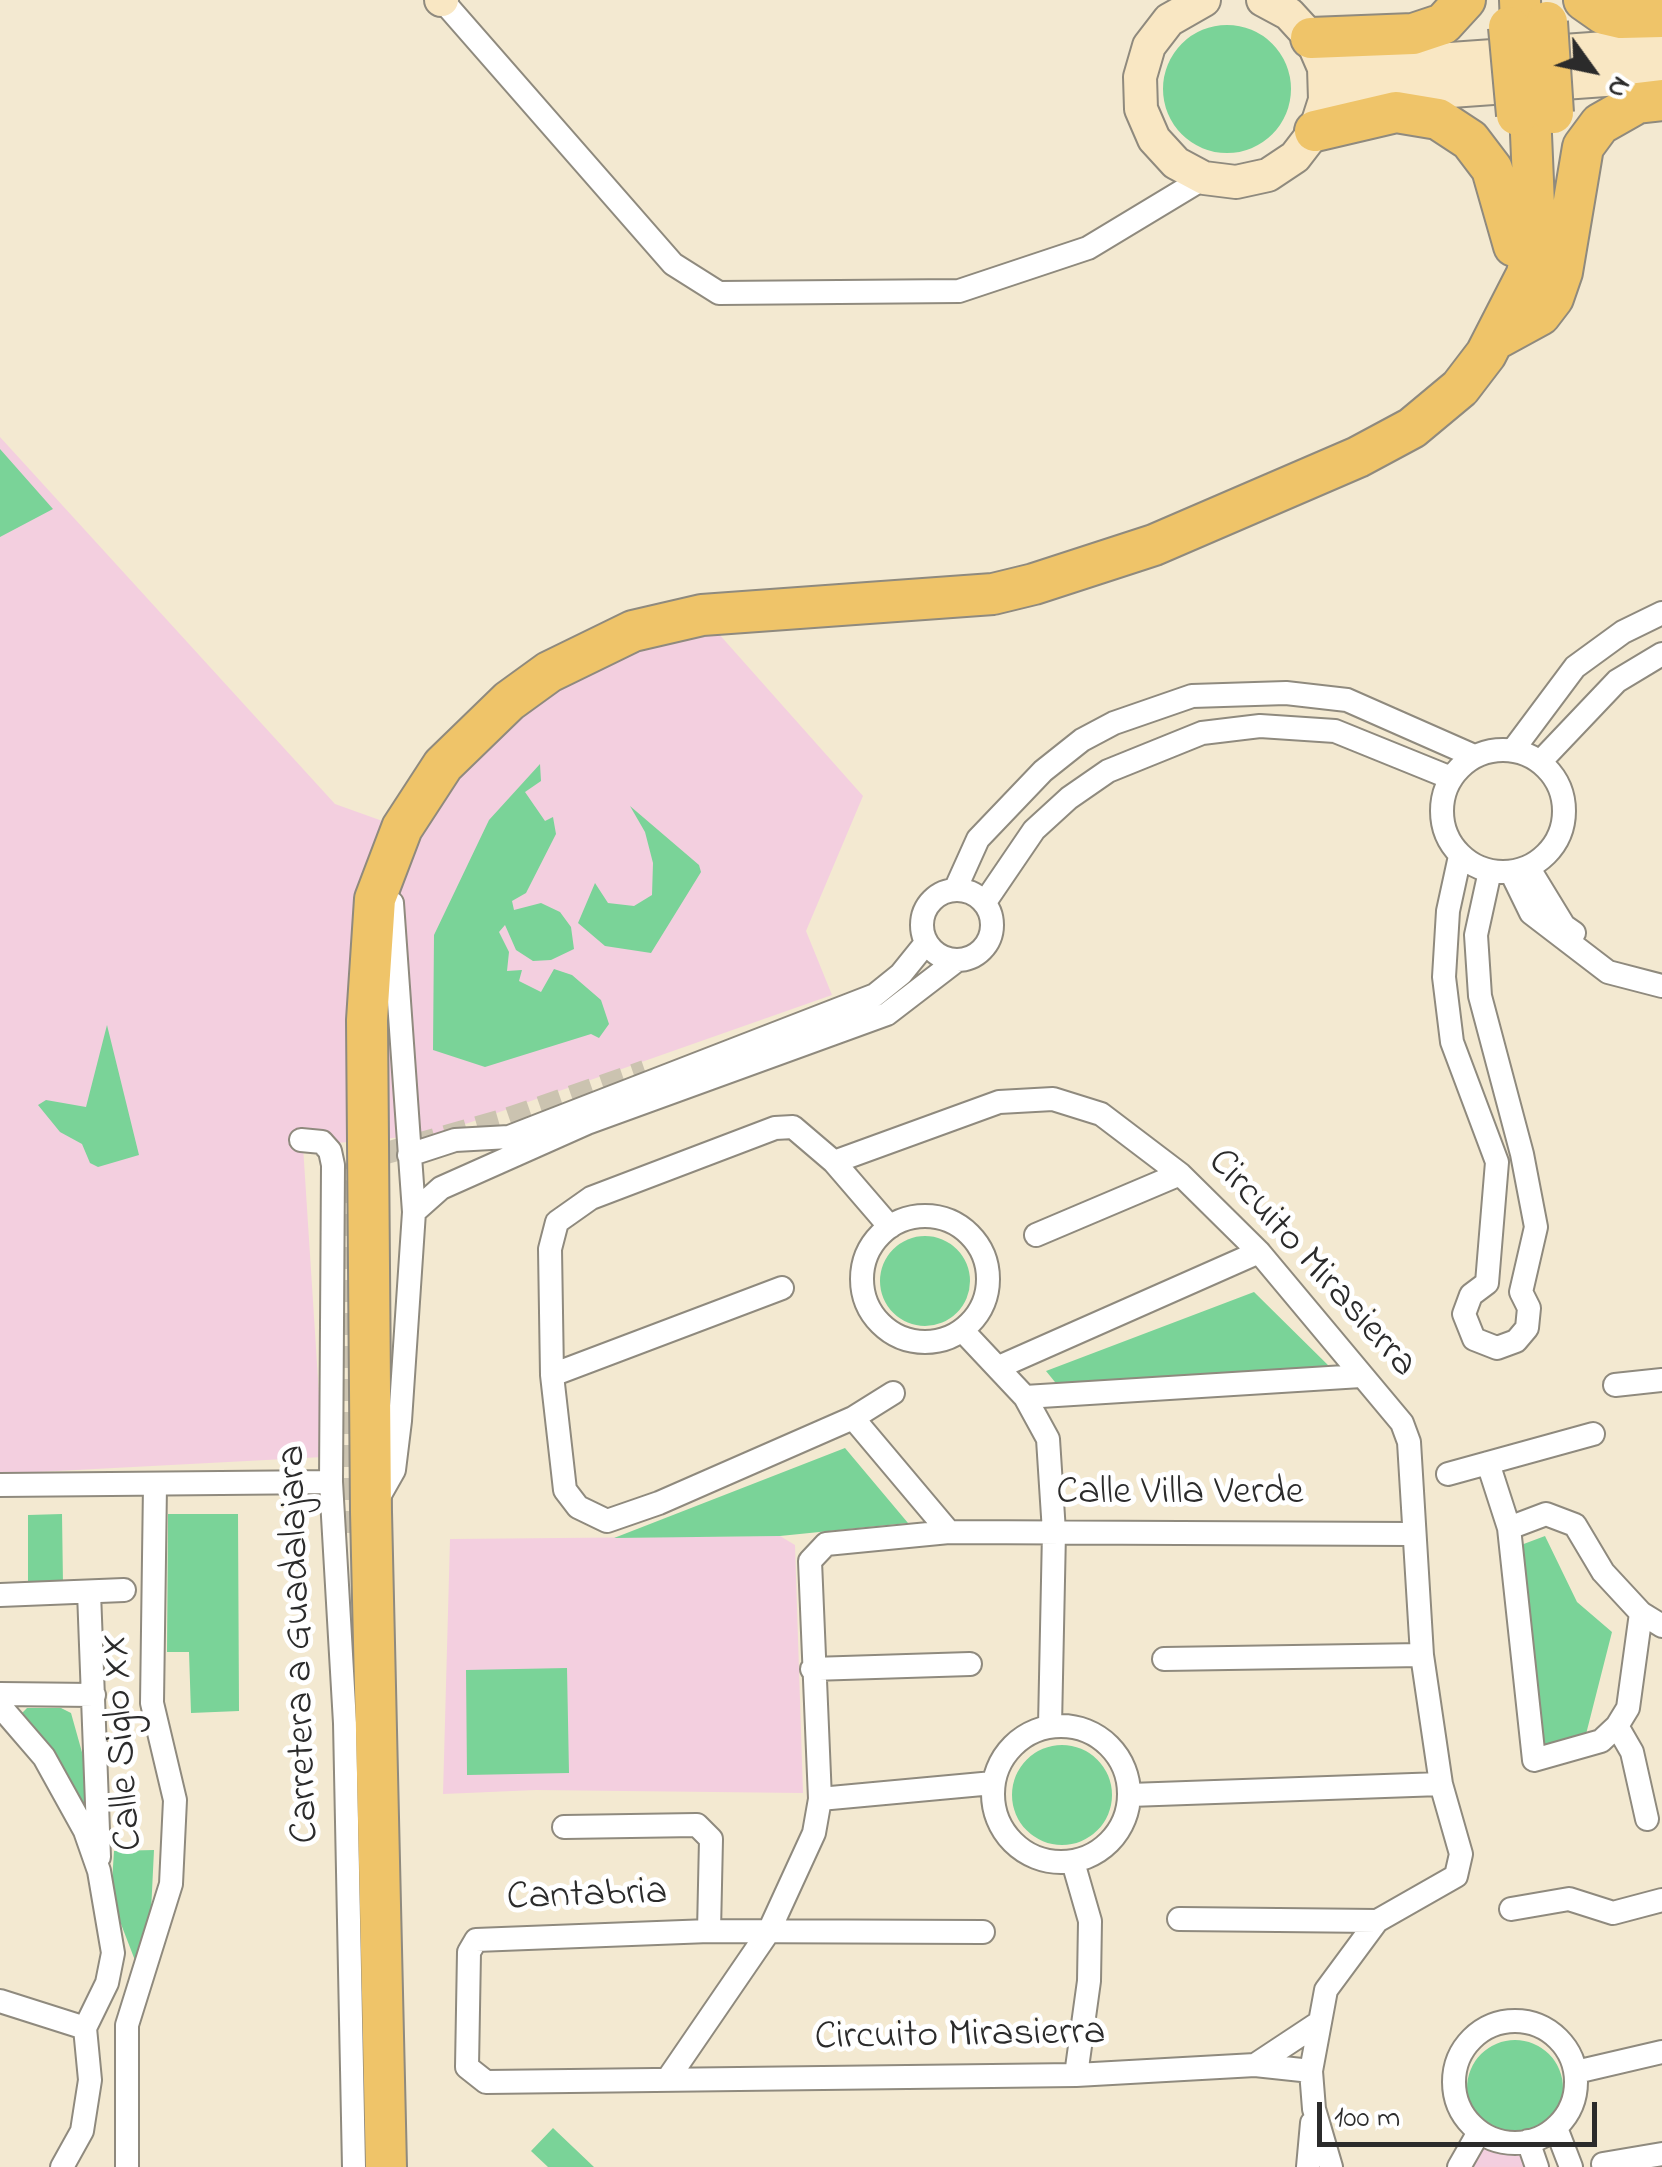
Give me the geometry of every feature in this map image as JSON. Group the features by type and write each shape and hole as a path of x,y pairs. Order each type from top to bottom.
{"highway":[{"path":"1319,84 1413,34 1443,24 1465,0"},
{"path":"1584,0 1604,14 1621,18 1662,17"},
{"path":"386,2167 358,1522 367,1020 375,899 395,842 443,765 509,701 549,672 633,631 702,615 993,594 1081,572 1358,457 1412,428 1460,388 1491,346 1527,274 1533,247 1533,113 1525,12"},
{"path":"1319,84 1396,112 1438,119 1470,140 1492,169 1514,246"},
{"path":"1491,346 1540,315 1553,298 1582,147 1600,124 1637,103 1662,100"},
{"path":"1533,113 1566,234"},
{"path":"1491,346 1520,213 1533,113"}],"street":[{"path":"441,0 673,264 719,293 959,291 1088,248 1204,178"},
{"path":"1190,3 1158,32 1143,61 1141,110 1164,152 1204,178 1236,182 1268,175 1296,157 1319,84 1289,14 1263,0"},
{"path":"1319,84 1662,44"},
{"path":"1319,84 1662,76"},
{"path":"1513,750 1576,667 1623,632 1662,612"},
{"path":"1540,762 1617,681 1662,654"},
{"path":"954,890 978,839 1007,805 1082,740 1114,723 1192,696 1286,693 1348,700 1474,756 1513,750 1540,762 1558,784 1563,822 1556,841 1509,870 1476,936 1480,996 1522,1154 1536,1227 1521,1292 1529,1308 1527,1328 1516,1341 1497,1348 1474,1339 1464,1314 1471,1295 1487,1284 1497,1162 1452,1042 1444,977 1448,910 1460,856"},
{"path":"1192,696 1202,733"},
{"path":"984,902 1034,830 1108,771 1202,733 1260,726 1335,730 1451,778"},
{"path":"1474,756 1451,778 1443,797 1442,818 1448,839 1460,856 1509,870 1564,926 1627,967 1662,974"},
{"path":"1007,805 1034,830"},
{"path":"337,1581 358,1522 394,1470 414,1212 395,994 395,842"},
{"path":"1509,870 1531,913 1608,972 1662,986"},
{"path":"414,1212 442,1188 586,1123 881,1005 956,961 968,959 987,945 993,924 984,902 966,890 934,898 922,920 926,943 934,952 956,961"},
{"path":"409,1155 455,1140 509,1137 738,1046 881,1005 926,943"},
{"path":"645,1070 707,1048 738,1046"},
{"name":"Circuito Mirasierra","path":"467,2067 486,2082 1076,2075 1255,2065 1311,2071 1326,1990 1377,1922 1406,1901 1456,1876 1460,1854 1442,1784 1422,1655 1411,1534 1409,1442 1402,1423 1260,1252 1180,1174 1101,1114 1053,1099 999,1102 834,1162"},
{"path":"890,1227 834,1162 793,1127 775,1128 591,1198 557,1222 550,1248 552,1375 566,1490 578,1506 607,1521 660,1503 853,1418 893,1393"},
{"name":"Carretera a Guadalajara","path":"301,1140 322,1142 330,1151 333,1165 331,1482 345,1723 354,2167"},
{"path":"1497,1162 1522,1154"},
{"path":"1036,1235 1180,1174"},
{"path":"927,1215 964,1228 977,1242 988,1279 976,1316 962,1330 942,1340 920,1342 889,1331 877,1319 864,1295 864,1262 874,1242 890,1227 927,1215"},
{"path":"999,1367 1260,1252"},
{"path":"552,1375 782,1288"},
{"path":"962,1330 1024,1397 1048,1439 1054,1532 1050,1726"},
{"path":"1024,1397 1361,1376"},
{"path":"1614,1385 1662,1380"},
{"path":"853,1418 949,1532"},
{"path":"1448,1474 1594,1434"},
{"path":"1488,1463 1509,1528 1534,1760 1601,1741 1617,1726 1628,1708 1641,1614"},
{"path":"0,1486 331,1482"},
{"name":"Calle Siglo XX","path":"127,2167 126,2025 171,1884 174,1800 152,1703 155,1484"},
{"path":"1509,1528 1546,1514 1574,1525 1603,1572 1641,1614 1662,1626"},
{"path":"667,2080 770,1931 814,1834 820,1799 810,1560 826,1544 949,1532"},
{"name":"Calle Villa Verde","path":"949,1532 1411,1534"},
{"path":"0,1595 124,1590"},
{"path":"62,2167 82,2132 90,2080 84,2028 107,1983 112,1953 99,1870 101,1815 89,1592"},
{"path":"1164,1659 1422,1655"},
{"path":"812,1669 970,1664"},
{"path":"0,1694 94,1696"},
{"path":"0,1706 44,1757 66,1793 99,1870"},
{"path":"1050,1726 1070,1726 1107,1742 1120,1757 1130,1795 1126,1819 1114,1839 1096,1854 1073,1862 1051,1863 1030,1856 1012,1843 1000,1825 994,1783 1013,1746 1050,1726"},
{"path":"1617,1726 1632,1752 1647,1819"},
{"path":"820,1799 994,1783"},
{"path":"1130,1795 1442,1784"},
{"path":"564,1826 697,1826 711,1839 710,1931"},
{"path":"1073,1862 1090,1921 1089,1981 1076,2075"},
{"path":"1511,1909 1569,1899 1613,1914 1662,1900"},
{"path":"1179,1919 1377,1922"},
{"name":"Cantabria","path":"467,2067 469,1952 476,1940 710,1931 983,1932"},
{"path":"0,2001 84,2028"},
{"path":"1503,2021 1542,2026 1558,2037 1576,2072 1572,2102 1556,2128 1528,2142 1500,2141 1479,2132 1459,2108 1454,2074 1469,2041 1485,2028 1503,2021"},
{"path":"1255,2065 1317,2024"},
{"path":"1576,2072 1662,2052"},
{"path":"1308,2167 1314,2109 1311,2071"},
{"path":"1314,2109 1331,2167"},
{"path":"1556,2128 1571,2167"},
{"path":"1459,2167 1479,2132"},
{"path":"1528,2142 1537,2167"},
{"path":"1604,2164 1662,2154"}],"shaded area":[{"path":"0,437 335,804 402,828 509,701 702,615 863,796 806,931 832,995 437,1134 303,1146 323,1457 0,1474"},
{"path":"780,1536 795,1545 803,1793 536,1790 443,1794 450,1539"},
{"path":"1481,2134 1519,2144 1536,2167 1462,2167"}],"green space":[{"path":"1227,25 1251,30 1272,44 1286,65 1291,89 1286,113 1272,134 1251,148 1227,153 1203,148 1182,134 1168,113 1163,89 1168,65 1182,44 1203,30"},
{"path":"0,449 53,509 0,537"},
{"path":"540,764 541,781 525,792 545,821 553,817 556,834 526,893 512,901 514,910 541,903 560,912 571,927 574,949 551,960 533,961 516,950 505,925 499,932 509,952 507,971 522,970 519,981 541,992 554,969 572,975 601,1000 609,1024 599,1038 591,1034 485,1067 433,1050 434,935 489,820"},
{"path":"630,806 699,865 701,872 651,953 605,946 578,923 595,883 608,903 634,906 652,895 653,863 645,832"},
{"path":"107,1025 139,1155 98,1167 90,1163 82,1144 60,1132 38,1105 46,1100 86,1107"},
{"path":"925,1236 950,1244 962,1256 970,1281 962,1306 950,1318 925,1326 900,1318 888,1306 880,1281 888,1256 900,1244"},
{"path":"1254,1292 1334,1371 1059,1387 1046,1371"},
{"path":"845,1448 908,1523 780,1536 614,1538"},
{"path":"62,1514 63,1585 28,1586 28,1515"},
{"path":"168,1514 238,1514 239,1711 191,1713 189,1652 167,1652"},
{"path":"1545,1536 1577,1602 1612,1632 1583,1746 1537,1754 1513,1548"},
{"path":"567,1668 569,1773 467,1775 466,1670"},
{"path":"27,1708 61,1708 71,1713 85,1763 95,1831 20,1715"},
{"path":"1062,1745 1081,1749 1097,1760 1108,1776 1112,1795 1108,1814 1097,1830 1081,1841 1062,1845 1043,1841 1027,1830 1016,1814 1012,1795 1016,1776 1027,1760 1043,1749"},
{"path":"154,1850 151,1912 136,1963 111,1898 114,1851"},
{"path":"1515,2040 1533,2044 1549,2054 1559,2070 1563,2088 1559,2106 1549,2122 1533,2132 1515,2136 1497,2132 1481,2122 1471,2106 1467,2088 1471,2070 1481,2054 1497,2044"},
{"path":"553,2128 594,2167 548,2167 531,2151"}],"tunnel":[{"path":"345,1533 346,1196 354,1171 383,1154 509,1118 645,1071"}]}
